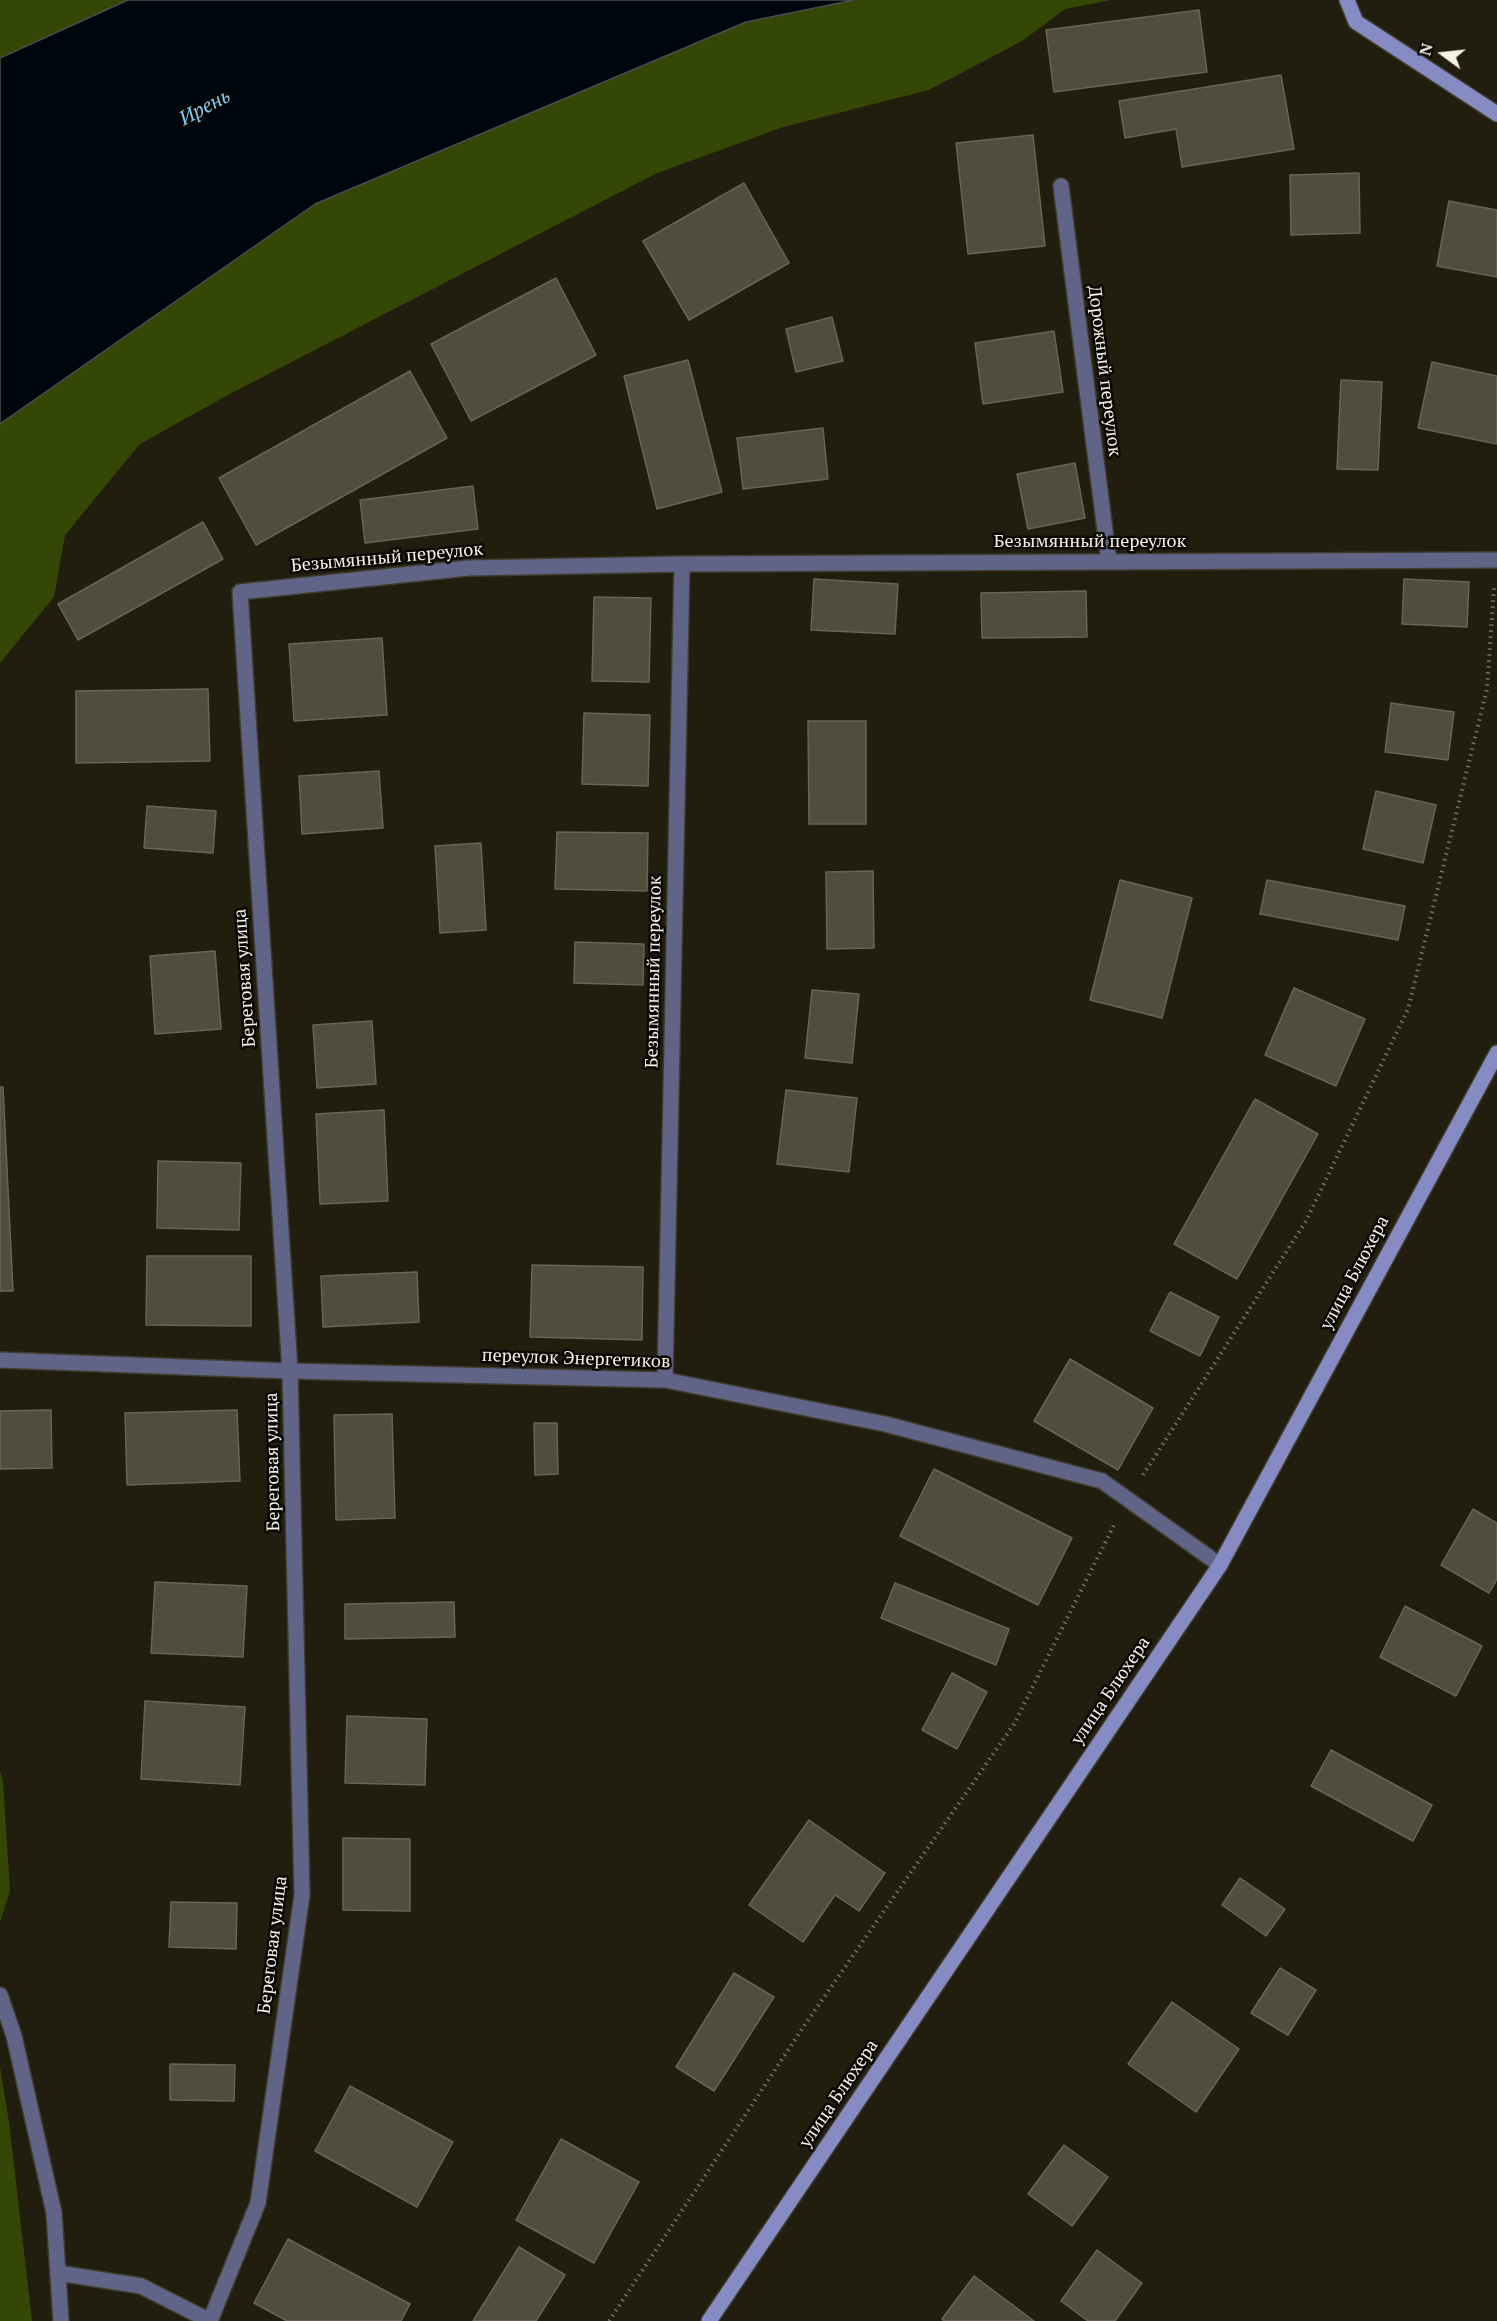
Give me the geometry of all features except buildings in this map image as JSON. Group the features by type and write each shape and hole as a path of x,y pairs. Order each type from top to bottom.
{"street":[{"path":"1347,0 1356,22 1497,114"},
{"name":"Дорожный переулок","path":"1061,186 1109,562"},
{"name":"Безымянный переулок","path":"240,592 468,568 682,564 1497,560"},
{"name":"Безымянный переулок","path":"665,1380 682,564"},
{"name":"Береговая улица","path":"210,2321 258,2203 303,1895 290,1371 240,592"},
{"name":"улица Блюхера","path":"709,2321 1220,1565 1497,1053"},
{"name":"переулок Энергетиков","path":"0,1359 290,1371 665,1380 885,1424 1102,1481 1220,1565"},
{"path":"0,1995 14,2036 54,2213 61,2321"},
{"path":"58,2273 141,2286 210,2321"}],"green space":[{"path":"0,0 128,0 0,58"},
{"path":"854,0 1111,0 1065,9 1022,41 929,90 783,127 655,174 224,397 140,444 65,535 54,597 0,663 0,424 315,204 746,22"},
{"path":"0,1771 3,1782 10,1891 0,1922"},
{"path":"0,2067 9,2122 32,2321 0,2321"}],"water":[{"name":"Ирень","path":"128,0 854,0 746,22 315,204 0,424 0,58"}]}
